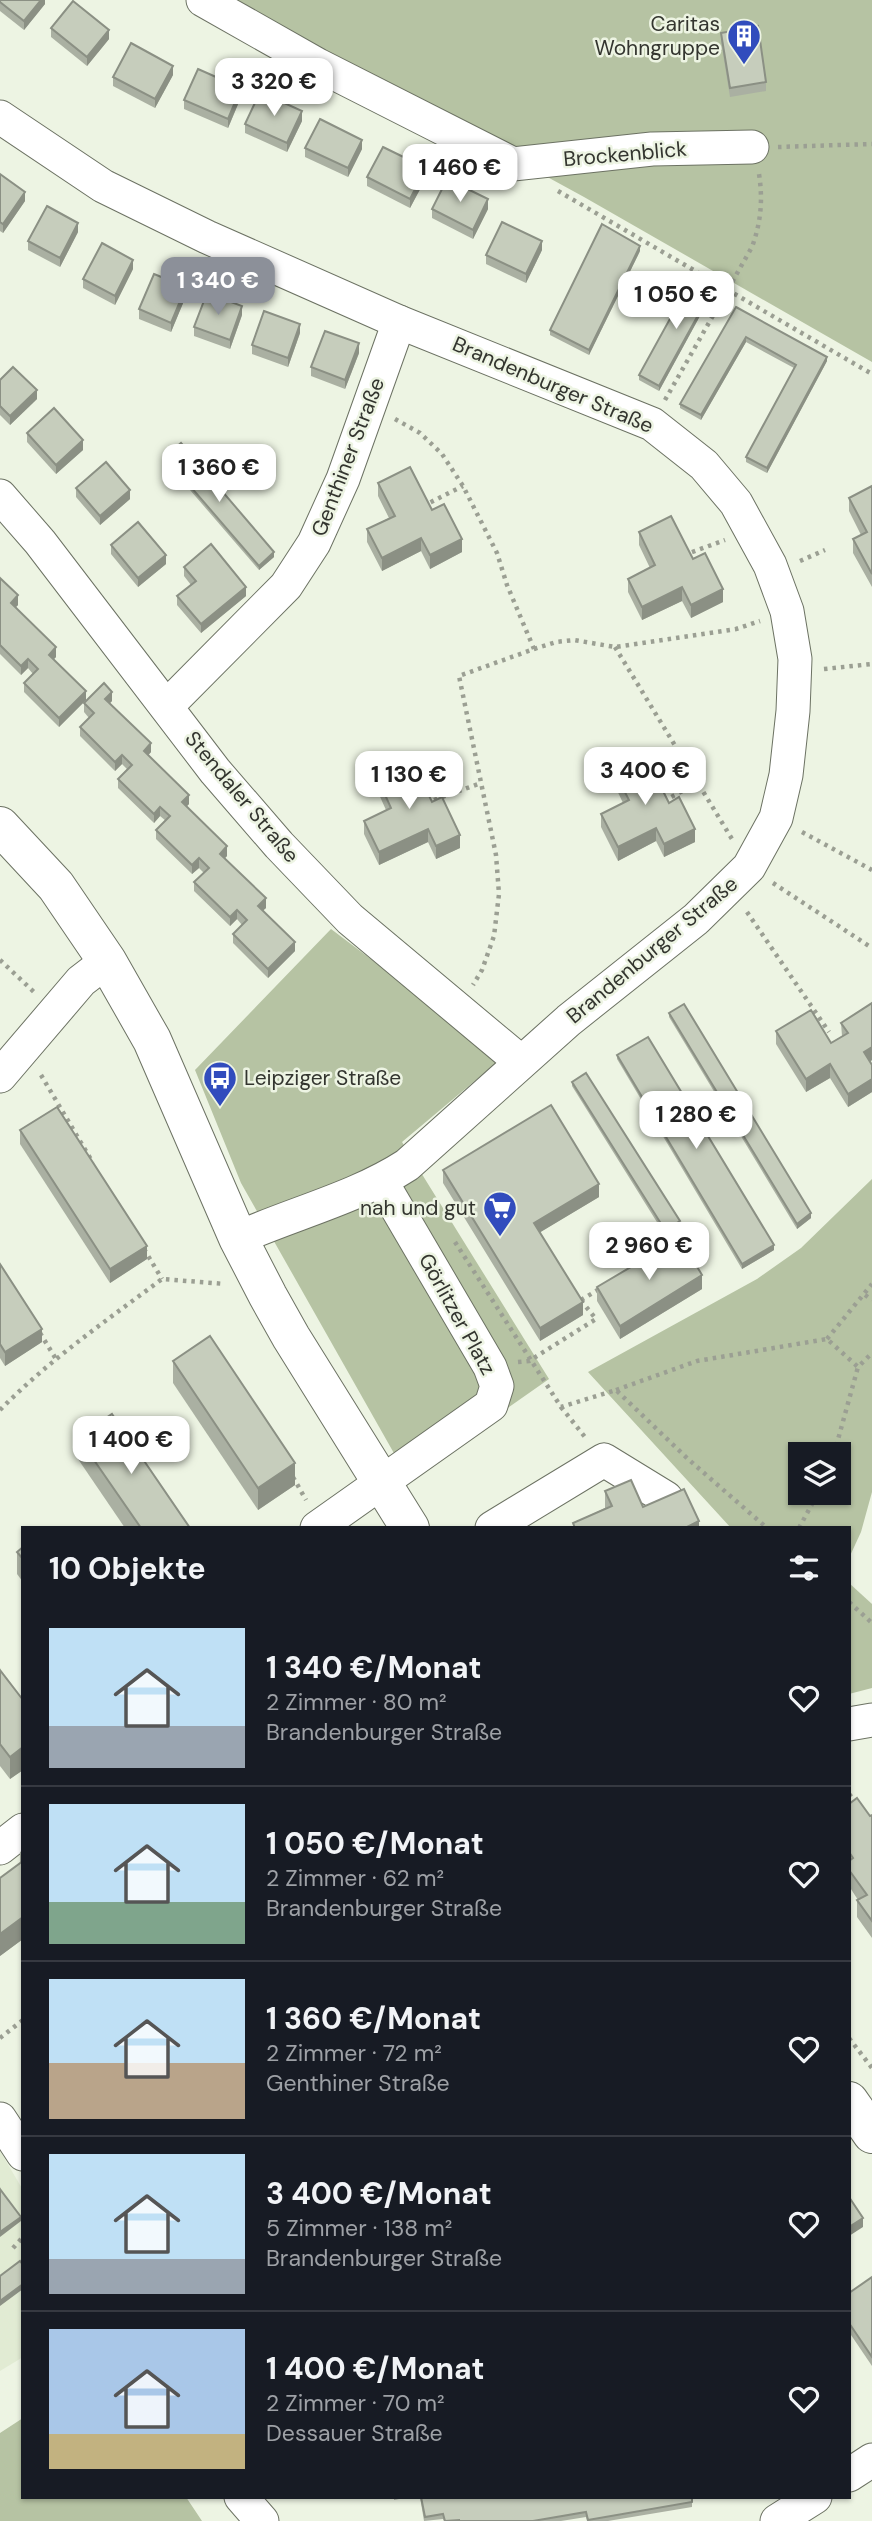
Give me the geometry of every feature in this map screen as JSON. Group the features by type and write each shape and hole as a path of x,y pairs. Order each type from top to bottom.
{"main road":[{"path":"0,826 56,886 107,961 152,1040 238,1238 291,1337 409,1526"},
{"path":"851,2104 872,2134"}],"street":[{"path":"203,0 318,65 513,164"},
{"name":"Brandenburger Straße","path":"0,117 103,186 207,237 399,322 652,424 704,465 736,503 770,565 787,611 795,659 786,775 776,818 740,877 657,952 569,1020 407,1165 381,1181 238,1238"},
{"name":"Brockenblick","path":"513,164 652,149 752,147"},
{"name":"Genthiner Straße","path":"167,706 286,586 314,543 343,479 399,322"},
{"name":"Stendaler Straße","path":"0,496 40,542 243,802 350,919 521,1062"},
{"path":"0,1076 80,981 107,961"},
{"name":"Görlitzer Platz","path":"320,1526 491,1405 497,1386 490,1367 381,1181"},
{"path":"495,1526 604,1460 666,1498"},
{"path":"851,1724 872,1720"},
{"path":"0,1848 21,1832"},
{"path":"0,2119 21,2151"},
{"path":"851,2474 872,2460"},
{"path":"243,2499 262,2521"},
{"path":"777,2521 812,2499"}],"path":[{"path":"652,424 752,247 759,229 762,202 752,147 872,144"},
{"path":"513,164 872,374"},
{"path":"369,405 420,433 442,454 463,486 497,553 507,585 534,649"},
{"path":"424,506 463,486"},
{"path":"684,555 752,529"},
{"path":"458,1010 482,970 494,936 499,894 496,855 459,676 556,642 574,640 615,647 736,629 787,611"},
{"path":"615,647 697,783 740,877 829,1032"},
{"path":"794,671 872,664"},
{"path":"426,803 481,783"},
{"path":"662,802 697,783"},
{"path":"776,818 872,870"},
{"path":"740,877 872,948"},
{"path":"0,960 55,1012"},
{"path":"25,1047 100,1174"},
{"path":"674,1241 697,1227"},
{"path":"450,1234 561,1407 604,1460"},
{"path":"141,1244 162,1279"},
{"path":"0,1410 55,1359 162,1279 227,1284"},
{"path":"561,1407 697,1361 827,1339 872,1284"},
{"path":"581,1300 604,1286"},
{"path":"529,1360 596,1319 575,1291"},
{"path":"865,1295 872,1300"},
{"path":"35,1325 55,1359"},
{"path":"827,1339 858,1367"},
{"path":"837,1442 858,1367 872,1353"},
{"path":"617,1390 688,1459 765,1526"},
{"path":"288,1469 318,1526"},
{"path":"800,1526 811,1505"},
{"path":"851,1604 872,1623"},
{"path":"851,1796 864,1812"},
{"path":"0,2038 21,2022"},
{"path":"851,2041 872,2068"},
{"path":"13,2248 21,2239"}],"shaded area":[{"path":"224,0 872,0 872,362 584,197"},
{"path":"331,929 502,1058 402,1142 549,1379 408,1478 241,1183 195,1070"},
{"path":"872,1179 872,1492 861,1532 851,1554 851,1526 729,1526 588,1372 757,1279 801,1248"},
{"path":"851,1585 872,1604 872,1688 851,1693"},
{"path":"0,2151 21,2187 21,2358 0,2371"},
{"path":"21,2419 21,2499 187,2499 202,2521 0,2521 0,2433"}],"building":[{"path":"0,0 41,0 24,21"},
{"path":"73,1 109,30 87,57 51,28"},
{"name":"Caritas Wohngruppe","path":"758,26 766,82 730,88 721,33"},
{"path":"131,43 173,66 155,99 113,77"},
{"path":"198,69 241,88 228,119 184,100"},
{"path":"260,92 302,111 287,143 245,124"},
{"path":"320,119 362,140 348,168 305,148"},
{"path":"383,147 426,168 410,199 367,177"},
{"path":"0,174 25,192 3,224 0,222"},
{"path":"447,179 488,199 473,230 432,209"},
{"path":"47,206 78,223 60,258 28,241"},
{"path":"502,222 542,241 526,274 486,255"},
{"path":"602,224 640,246 589,350 550,330"},
{"path":"102,243 133,260 115,296 83,279"},
{"path":"154,274 186,287 171,323 139,309"},
{"path":"693,277 713,288 659,386 639,375"},
{"path":"207,293 242,306 230,340 194,327"},
{"path":"736,307 827,357 767,468 746,457 796,365 746,337 701,415 680,404"},
{"path":"264,311 300,324 288,358 252,345"},
{"path":"325,331 359,343 345,380 311,367"},
{"path":"13,367 37,390 10,416 0,406 0,380"},
{"path":"54,408 83,440 56,465 27,433"},
{"path":"181,443 274,552 259,566 165,457"},
{"path":"106,462 130,490 100,516 76,488"},
{"path":"410,467 432,510 444,504 462,539 430,555 421,538 382,558 367,529 395,516 378,483"},
{"path":"872,486 872,574 853,539 867,532 849,498"},
{"path":"671,516 693,559 705,553 723,589 691,605 682,587 642,607 628,579 655,565 639,532"},
{"path":"138,522 166,555 138,578 111,545"},
{"path":"211,544 246,587 201,624 177,596 196,581 184,567"},
{"path":"0,578 18,595 11,603 56,647 49,655 86,691 59,718 24,683 38,669 28,659 21,666 0,645"},
{"path":"104,683 112,692 105,699 151,743 144,751 189,795 182,802 227,846 220,854 266,898 258,906 295,942 268,969 233,934 247,920 237,910 230,917 194,882 209,868 199,858 192,865 156,830 170,816 160,807 154,814 118,779 132,765 122,755 115,762 80,727 94,713 84,703"},
{"path":"645,755 669,803 679,797 695,829 664,844 656,828 618,847 601,814 629,800 614,771"},
{"path":"412,760 432,802 442,797 460,835 436,846 428,829 379,852 364,821 391,808 377,777"},
{"path":"872,1003 872,1047 864,1052 872,1065 872,1079 848,1094 830,1064 806,1079 776,1031 811,1010 831,1043 848,1033 841,1023"},
{"path":"684,1004 811,1213 797,1224 669,1013"},
{"path":"648,1037 774,1245 742,1264 617,1055"},
{"path":"586,1073 680,1221 665,1230 572,1082"},
{"path":"551,1105 599,1184 534,1223 583,1302 540,1328 443,1170"},
{"path":"57,1107 147,1246 110,1269 20,1130"},
{"path":"680,1238 702,1275 620,1326 597,1287"},
{"path":"0,1264 42,1329 5,1352 0,1344"},
{"path":"210,1336 295,1463 258,1488 173,1361"},
{"path":"112,1414 189,1526 140,1526 78,1437"},
{"path":"631,1480 643,1507 684,1489 699,1521 689,1526 574,1526 573,1523 612,1506 605,1491"},
{"path":"0,1670 21,1697 21,1749 10,1757 0,1744"},
{"path":"857,1798 870,1816 872,1815 872,1921 857,1900 867,1895 851,1873 851,1802"},
{"path":"21,1862 21,1918 0,1934 0,1878"},
{"path":"0,2189 21,2217 0,2232"},
{"path":"851,2200 863,2218 851,2226"},
{"path":"21,2262 21,2285 0,2301 0,2276"},
{"path":"872,2277 872,2357 851,2326 851,2292"},
{"path":"421,2499 692,2499 692,2502 588,2520 586,2512 533,2521 445,2521 443,2514 425,2517"}],"place":[{"name":"Caritas Wohngruppe","path":"744,66"},
{"name":"Leipziger Straße","path":"220,1108"},
{"name":"nah und gut","path":"500,1238"}]}
